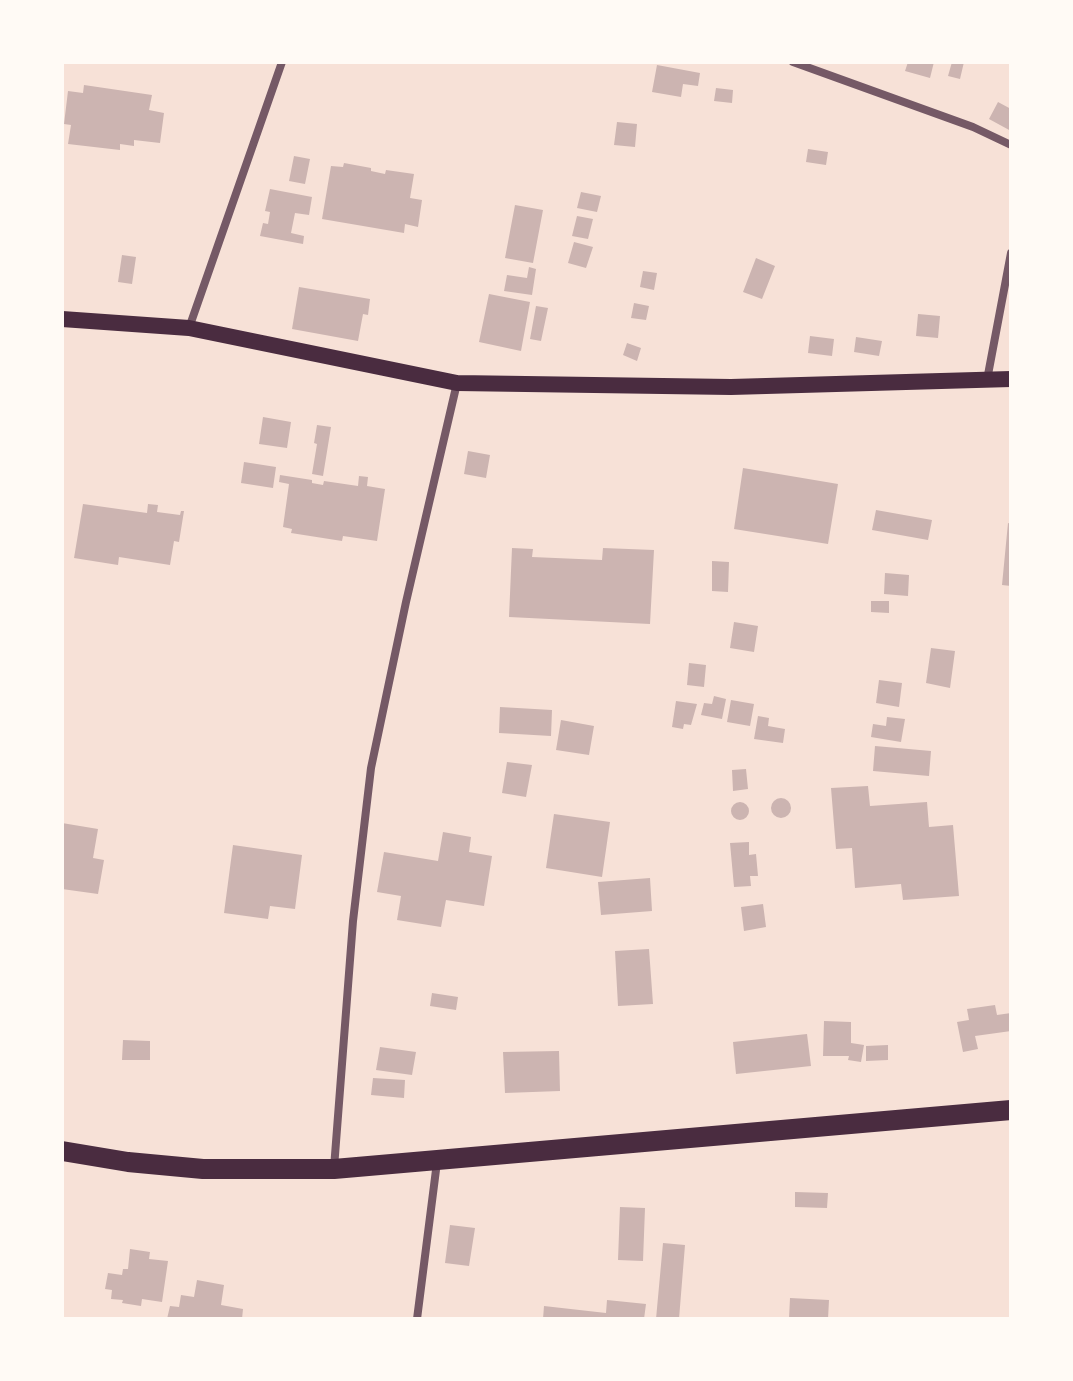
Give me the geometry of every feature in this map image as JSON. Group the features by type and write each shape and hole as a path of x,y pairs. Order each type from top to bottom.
{"main road":[{"path":"62,319 189,328 457,383 731,387 1011,379"},
{"path":"62,1151 128,1162 203,1169 334,1169 1011,1110"}],"street":[{"path":"189,328 282,62"},
{"path":"793,62 973,127 1011,145"},
{"path":"987,380 1011,253"},
{"path":"334,1169 353,921 371,768 457,383"},
{"path":"417,1319 437,1161"}],"building":[{"path":"908,62 934,62 930,78 905,71"},
{"path":"952,62 964,62 960,79 948,76"},
{"path":"657,65 700,73 698,86 683,84 681,97 652,92"},
{"path":"84,85 152,95 149,110 164,113 160,143 134,140 134,146 120,144 120,150 68,144 71,125 64,124 68,91 83,93"},
{"path":"716,88 733,90 732,103 714,101"},
{"path":"998,102 1011,109 1011,131 989,119"},
{"path":"617,122 637,124 635,147 614,145"},
{"path":"808,149 828,152 826,165 806,162"},
{"path":"294,156 310,159 305,184 289,181"},
{"path":"344,163 385,174 386,170 414,174 410,198 422,200 418,227 405,224 404,233 322,219 331,166 343,167"},
{"path":"270,189 312,197 309,215 295,213 291,233 304,236 303,244 260,236 263,223 268,224 270,212 265,211"},
{"path":"581,192 601,196 597,212 577,208"},
{"path":"515,205 543,210 533,263 505,258"},
{"path":"577,216 593,219 588,239 572,236"},
{"path":"574,242 593,247 586,268 568,263"},
{"path":"122,255 136,257 132,284 118,282"},
{"path":"756,258 775,266 762,299 743,292"},
{"path":"529,267 536,269 532,295 504,291 507,275 527,278"},
{"path":"643,271 657,273 654,290 640,287"},
{"path":"299,287 370,299 368,315 363,314 358,341 292,329"},
{"path":"489,294 530,302 521,351 479,342"},
{"path":"634,303 649,306 646,320 631,318"},
{"path":"536,306 548,308 541,341 530,339"},
{"path":"918,314 940,316 938,338 916,336"},
{"path":"810,336 834,339 832,356 808,353"},
{"path":"856,337 882,341 879,356 854,352"},
{"path":"627,343 641,348 637,361 623,355"},
{"path":"263,417 291,422 287,448 259,444"},
{"path":"317,425 331,427 323,476 312,474"},
{"path":"468,451 490,455 486,478 464,474"},
{"path":"244,462 276,467 273,488 241,483"},
{"path":"743,468 838,484 828,544 734,529"},
{"path":"280,475 323,485 324,481 358,486 359,476 368,477 367,486 385,489 377,541 343,536 342,541 291,533 292,529 283,527 289,484 279,482"},
{"path":"83,504 147,513 148,504 158,505 157,512 180,515 184,511 179,542 174,541 170,565 119,557 118,565 74,558"},
{"path":"876,510 932,520 928,540 872,530"},
{"path":"1008,523 1011,524 1011,586 1002,585"},
{"path":"512,548 533,549 532,557 602,560 603,548 654,550 650,624 509,617"},
{"path":"712,561 729,562 728,592 712,591"},
{"path":"885,573 909,575 908,596 884,594"},
{"path":"871,601 889,601 889,613 871,612"},
{"path":"734,622 758,626 754,652 730,648"},
{"path":"931,648 955,651 950,688 926,683"},
{"path":"689,663 706,665 704,687 687,685"},
{"path":"879,680 902,683 899,707 876,703"},
{"path":"714,696 726,699 722,719 701,715 704,703 712,704"},
{"path":"731,700 754,704 750,726 727,722"},
{"path":"676,701 697,704 691,725 684,724 683,729 672,727"},
{"path":"500,707 552,710 551,736 499,733"},
{"path":"758,716 769,718 768,726 785,729 783,743 754,739"},
{"path":"887,717 905,719 901,742 871,737 873,724 886,726"},
{"path":"561,720 594,726 589,755 556,750"},
{"path":"875,746 931,751 929,776 873,771"},
{"path":"507,762 532,765 526,797 502,793"},
{"path":"746,769 748,789 733,791 732,770"},
{"path":"868,786 870,806 927,802 929,827 953,825 959,896 903,900 901,884 855,888 852,848 836,849 831,788"},
{"path":"781,798 788,801 791,808 788,815 781,818 774,815 771,808 774,801"},
{"path":"736,802 744,802 749,811 747,818 736,820 731,815 731,807"},
{"path":"554,814 610,822 602,877 546,868"},
{"path":"62,823 98,829 93,858 104,860 98,894 62,889"},
{"path":"443,832 471,837 469,852 492,856 484,906 446,900 441,927 397,920 401,896 377,892 384,852 438,861"},
{"path":"749,842 749,855 756,854 758,876 750,876 751,886 734,887 730,843"},
{"path":"233,845 302,855 295,909 270,906 268,919 224,913"},
{"path":"650,878 652,911 601,915 598,882"},
{"path":"763,904 766,927 744,931 741,907"},
{"path":"649,949 653,1004 618,1006 615,951"},
{"path":"432,993 458,997 456,1010 430,1006"},
{"path":"995,1005 997,1015 1011,1013 1011,1031 975,1036 978,1049 963,1052 957,1022 969,1020 967,1009"},
{"path":"824,1021 851,1022 851,1043 864,1045 861,1062 848,1060 849,1056 823,1056"},
{"path":"807,1034 811,1066 736,1074 733,1042"},
{"path":"123,1040 150,1041 150,1060 122,1060"},
{"path":"888,1045 888,1060 866,1061 866,1046"},
{"path":"380,1047 416,1052 412,1075 376,1070"},
{"path":"559,1051 560,1091 505,1093 503,1052"},
{"path":"373,1078 405,1080 404,1098 371,1095"},
{"path":"795,1192 828,1193 827,1208 795,1207"},
{"path":"620,1207 645,1208 643,1261 618,1260"},
{"path":"450,1225 475,1228 469,1266 445,1263"},
{"path":"663,1243 685,1245 679,1319 656,1319"},
{"path":"130,1249 150,1252 149,1259 168,1261 162,1302 142,1299 141,1306 111,1299 112,1290 105,1289 108,1273 122,1275 123,1269 128,1269"},
{"path":"197,1280 224,1285 221,1305 243,1309 242,1319 167,1319 170,1306 179,1307 181,1295 194,1297"},
{"path":"790,1298 829,1300 828,1319 789,1319"},
{"path":"607,1300 646,1304 644,1319 543,1319 544,1306 606,1313"}]}
